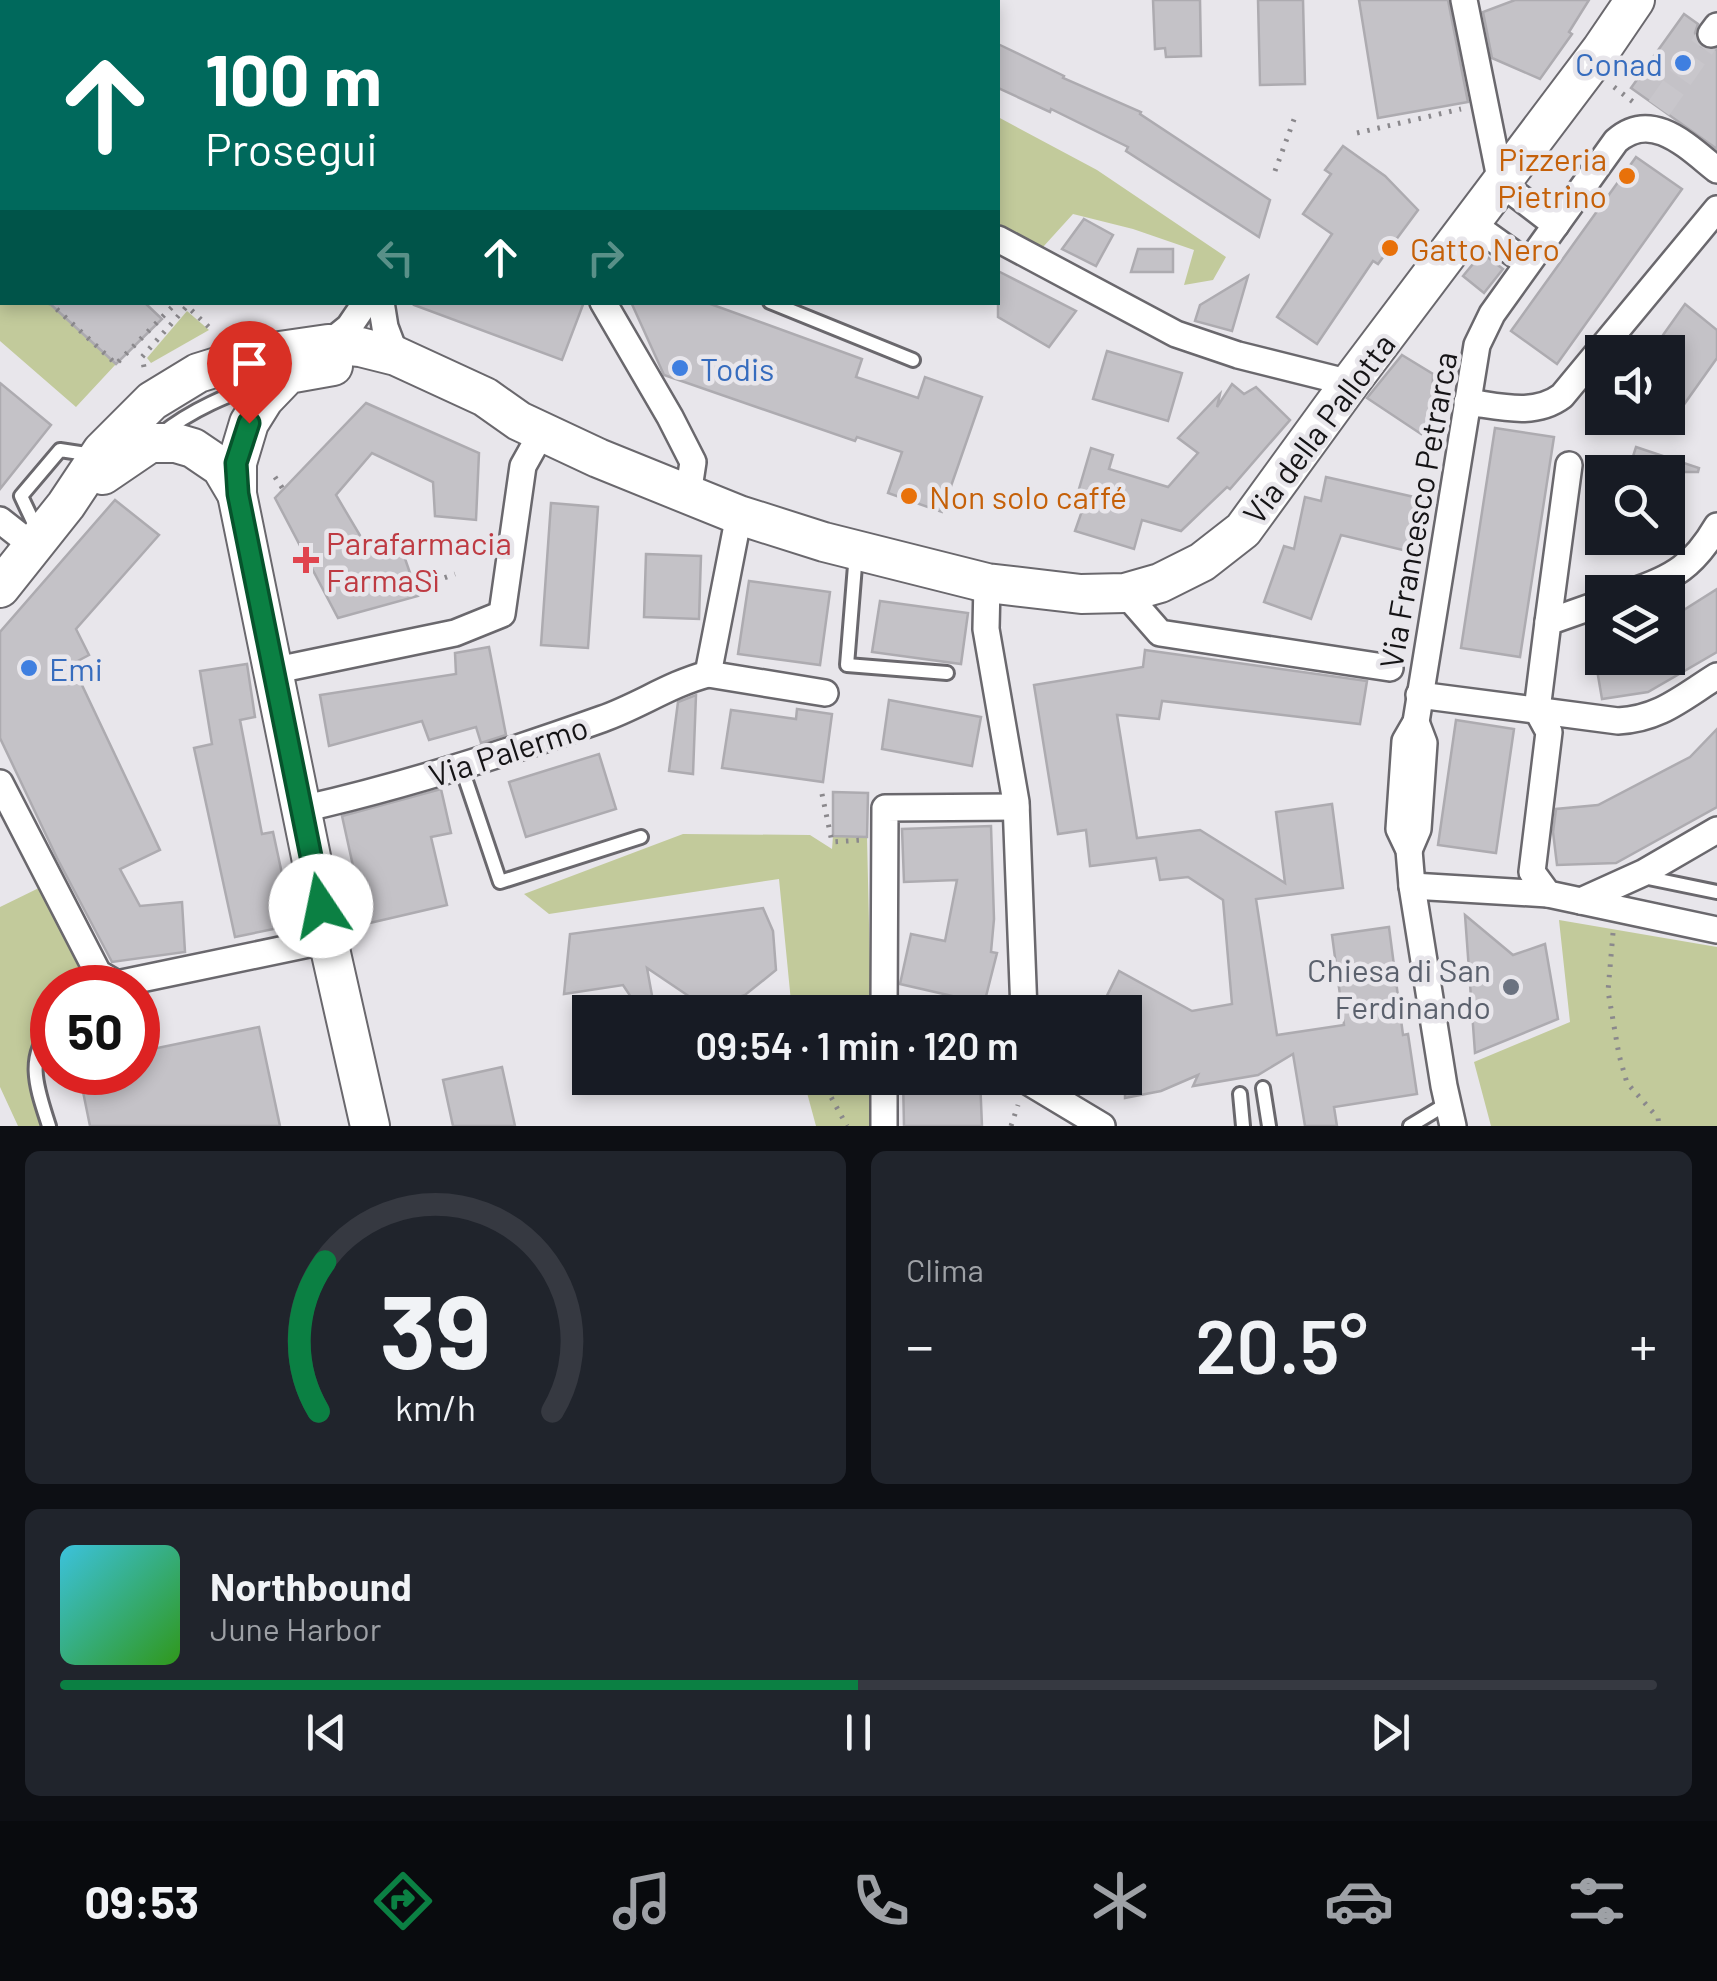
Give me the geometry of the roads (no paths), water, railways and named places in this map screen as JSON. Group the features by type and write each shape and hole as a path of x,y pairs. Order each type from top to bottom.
{"main road":[{"name":"Via della Pallotta","path":"0,588 99,456 152,401 198,373 259,354 328,344 396,356 485,398 531,427 688,496 856,550 987,583 1081,594 1125,593 1160,583 1202,562 1243,530 1634,0"},
{"path":"370,1126 272,671 238,494 236,463 249,423 264,399 288,374 327,366 361,366 406,378 477,410 531,427"},
{"path":"66,505 150,443 176,443 193,448 222,467 238,494"}],"street":[{"path":"1464,0 1501,183 1556,224"},
{"name":"Via Francesco Petrarca","path":"1450,1114 1409,850 1418,829 1424,743 1416,722 1419,694 1477,345 1483,329 1526,264 1626,132 1656,118 1717,170"},
{"path":"1467,402 1538,408 1562,396 1717,209"},
{"path":"1471,223 1526,264"},
{"path":"1000,240 1176,334 1238,355 1350,384"},
{"path":"328,344 349,328 364,305"},
{"path":"381,305 396,356"},
{"path":"605,305 693,462 688,496"},
{"path":"272,671 455,633 502,614 531,427"},
{"path":"1548,894 1532,872 1549,732 1536,710 1569,465"},
{"path":"708,674 739,515"},
{"path":"0,520 36,541"},
{"path":"1674,575 1693,560 1717,526"},
{"path":"987,583 986,629 1016,807 1023,995"},
{"path":"1125,593 1160,634 1390,668"},
{"path":"1548,622 1585,609"},
{"name":"Via Palermo","path":"302,810 534,744 625,710 683,680 708,674 825,693"},
{"path":"1419,694 1618,721 1636,720 1655,715 1717,676"},
{"path":"0,783 102,965"},
{"path":"884,995 885,808 1016,807"},
{"path":"1580,900 1636,876 1717,830"},
{"path":"1412,886 1548,894 1717,930"},
{"path":"160,973 328,940"},
{"path":"884,1095 884,1126"},
{"path":"1051,1095 1102,1126"}],"lane":[{"path":"777,305 913,360"},
{"path":"150,443 177,421 211,402 288,374"},
{"path":"36,541 21,496 60,450 99,456"},
{"path":"856,550 848,665 947,673"},
{"path":"461,766 500,882 641,837"},
{"path":"1636,876 1717,892"},
{"path":"1263,1088 1269,1126"},
{"path":"1240,1094 1243,1126"},
{"path":"39,1095 49,1126"},
{"path":"1410,1126 1450,1114"}],"tunnel":[{"path":"1659,108 1711,34"}],"place":[{"name":"Conad","path":"1683,63"},
{"name":"Pizzeria Pietrino","path":"1627,176"},
{"name":"Gatto Nero","path":"1390,248"},
{"name":"Todis","path":"680,368"},
{"name":"Non solo caffé","path":"909,496"},
{"name":"Parafarmacia FarmaSì","path":"306,560"},
{"name":"Emi","path":"29,668"},
{"name":"Chiesa di San Ferdinando","path":"1511,987"}]}
